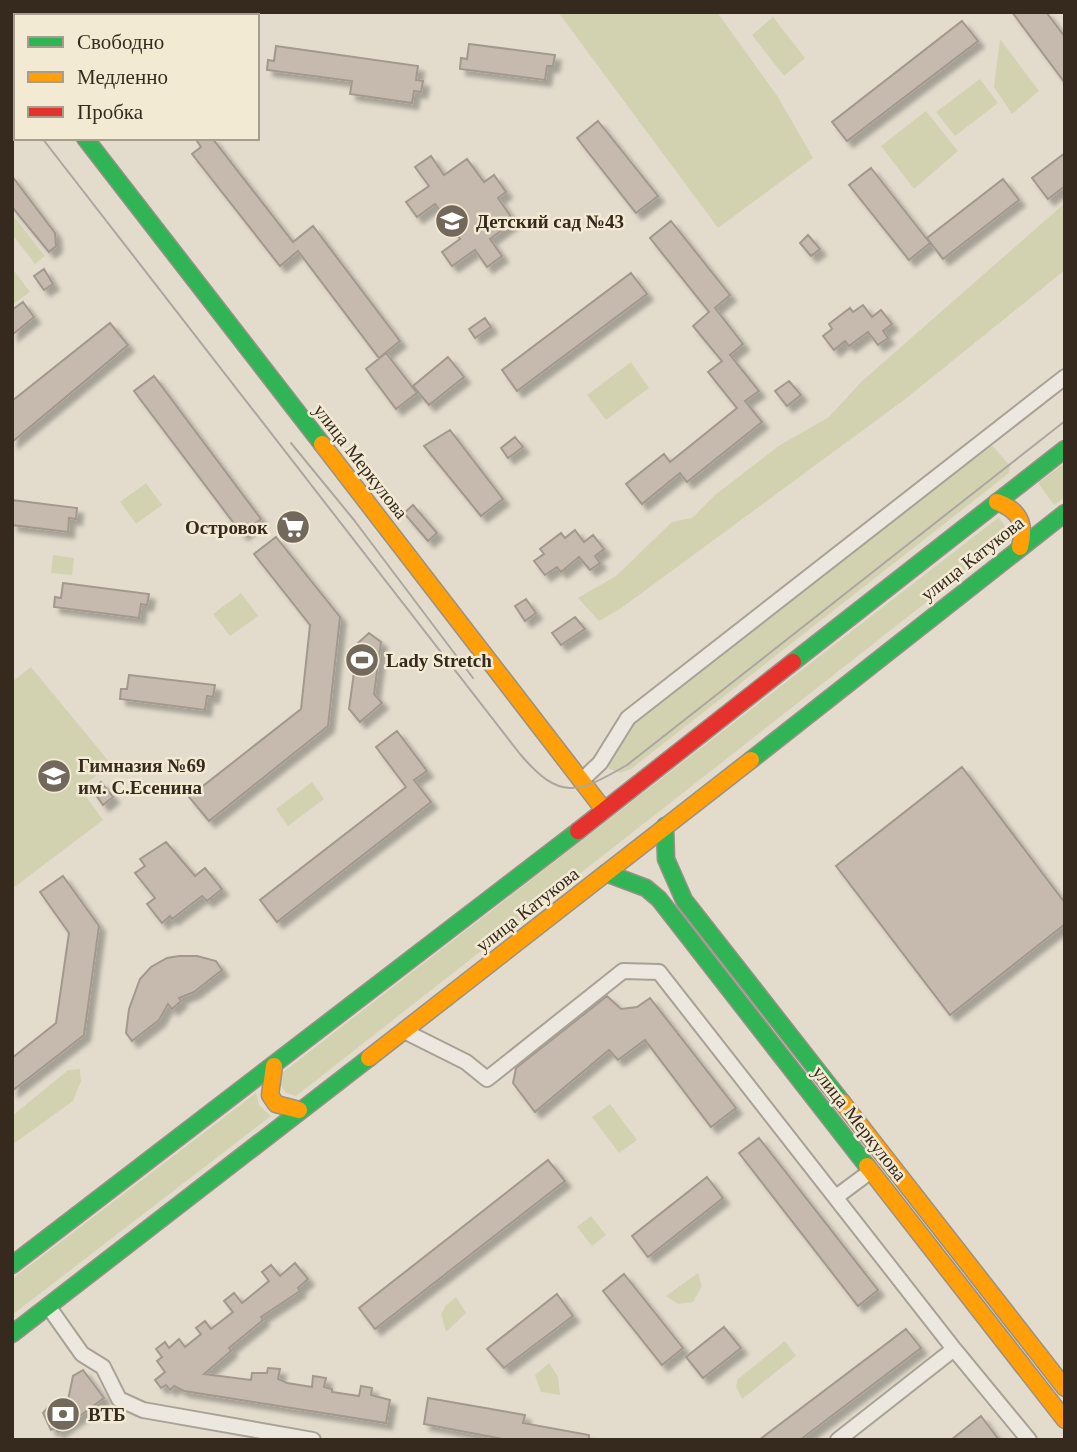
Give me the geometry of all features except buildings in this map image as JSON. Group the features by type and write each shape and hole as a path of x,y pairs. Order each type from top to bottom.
{"main road":[{"name":"улица Меркулова","path":"87,140 604,810"},
{"name":"улица Катукова","path":"12,1265 274,1066 1065,449"},
{"path":"997,502 1013,507 1022,517 1024,532 1020,547"},
{"name":"улица Катукова","path":"12,1334 1065,513"},
{"name":"улица Меркулова","path":"665,826 666,859 684,900 1065,1388"},
{"name":"улица Меркулова","path":"606,873 646,888 659,899 1065,1420"},
{"path":"274,1066 270,1095 276,1104 299,1110"}],"street":[{"path":"581,781 600,764 628,718 1065,377"},
{"path":"404,1031 466,1062 487,1079 623,971 659,972 954,1349 1029,1440"},
{"path":"836,1197 871,1171"},
{"path":"48,1306 82,1354 103,1367 119,1399 143,1410 313,1440"},
{"path":"838,1440 954,1349"}],"green space":[{"path":"558,12 717,12 778,97 813,158 718,228"},
{"path":"773,17 805,58 784,76 752,35"},
{"path":"1000,39 1039,91 1012,114 994,87"},
{"path":"980,79 998,103 955,136 936,112"},
{"path":"926,111 958,151 914,189 881,146"},
{"path":"1065,203 1065,270 904,400 620,609 599,621 578,598 616,576 672,522 692,518 715,495 780,445 829,417 861,382"},
{"path":"12,214 45,256 35,264 12,234"},
{"path":"12,268 30,292 12,305"},
{"path":"631,362 649,388 606,420 587,395"},
{"path":"993,446 1010,466 1009,473 631,769 621,773 609,769 606,759 639,717 986,447"},
{"path":"1065,463 1065,497 1054,505 1038,483"},
{"path":"146,483 162,505 136,524 120,502"},
{"path":"999,517 1011,536 296,1096 286,1093 280,1084 282,1073"},
{"path":"53,555 74,558 72,575 51,573"},
{"path":"241,593 258,616 230,636 213,614"},
{"name":"Гимназия №69 им. С.Есенина","path":"31,667 111,764 80,788 103,820 12,889 12,682"},
{"path":"312,782 324,799 288,826 276,809"},
{"path":"80,1069 81,1081 73,1101 12,1145 12,1116 68,1070"},
{"path":"256,1093 259,1105 271,1116 12,1315 12,1279"},
{"path":"610,1104 637,1140 619,1153 592,1117"},
{"path":"591,1216 606,1235 592,1246 577,1227"},
{"path":"698,1273 702,1286 693,1302 678,1304 666,1296"},
{"path":"456,1297 466,1313 446,1332 441,1314 446,1305"},
{"path":"785,1341 796,1356 742,1399 736,1386 738,1379"},
{"path":"549,1363 558,1377 560,1395 541,1392 535,1375"}],"tram line":[{"path":"44,140 520,754 547,780 558,786 582,787 627,765 1065,421"},
{"path":"291,443 354,520 473,678"}],"traffic: fast":[{"path":"87,140 322,444"},
{"path":"793,662 1065,449"},
{"path":"751,760 1065,513"},
{"path":"665,826 666,859 684,900 842,1102"},
{"path":"12,1265 578,831"},
{"path":"606,873 646,888 659,899 867,1166"},
{"path":"12,1334 369,1058"}],"traffic: slow":[{"path":"322,444 604,810"},
{"path":"997,502 1011,509 1019,519 1022,531 1020,547"},
{"path":"369,1058 751,760"},
{"path":"274,1066 270,1095 276,1104 299,1110"},
{"path":"842,1102 1065,1388"},
{"path":"867,1166 1065,1420"}],"traffic: jam":[{"path":"578,831 793,662"}],"place":[{"name":"Детский сад №43","path":"452,221"},
{"name":"Островок","path":"293,527"},
{"name":"Lady Stretch","path":"362,660"},
{"name":"Гимназия №69 им. С.Есенина","path":"54,776"},
{"name":"ВТБ","path":"63,1414"}]}
